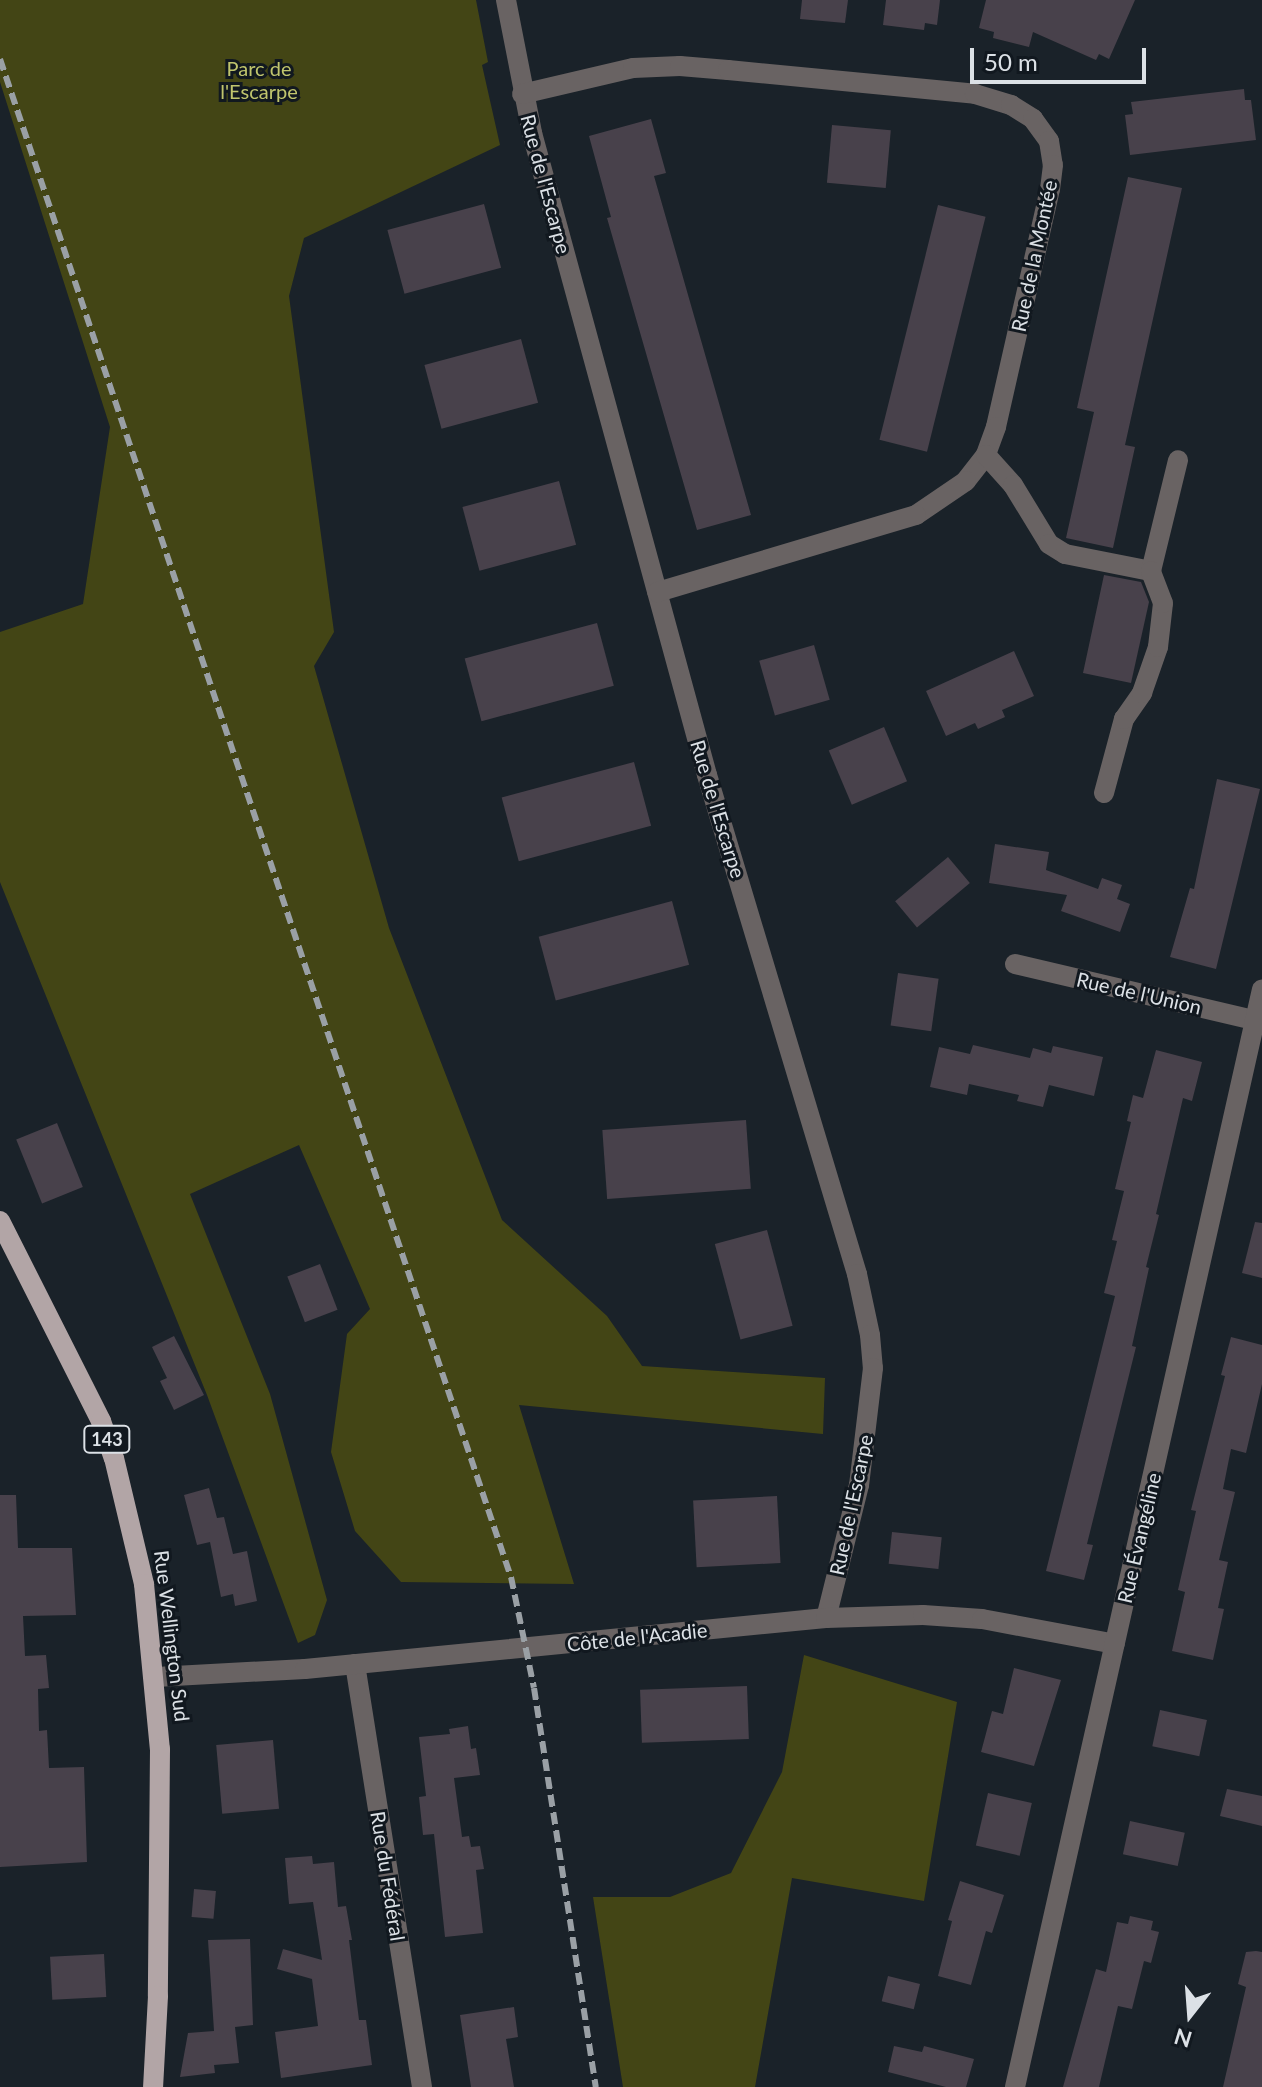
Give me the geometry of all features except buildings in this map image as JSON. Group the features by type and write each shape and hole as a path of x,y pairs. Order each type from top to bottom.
{"main road":[{"name":"Rue Wellington Sud","path":"0,1221 68,1353 114,1458 144,1584 156,1677 161,1832 153,2087"}],"street":[{"name":"Rue de l'Escarpe","path":"506,0 522,94 657,592 707,775 853,1260 870,1335 873,1368 859,1485 826,1618"},
{"name":"Rue de la Montée","path":"522,94 633,68 680,66 975,94 1011,105 1033,119 1049,141 1053,165 1050,189 996,427 986,455 966,481 916,515 657,592"},
{"path":"986,455 1013,485 1049,544 1065,554 1151,571"},
{"path":"1104,793 1124,719 1142,693 1158,647 1163,603 1151,571 1178,460"},
{"name":"Rue de l'Union","path":"1015,964 1258,1021"},
{"name":"Rue Évangéline","path":"1015,2087 1258,1021 1262,989"},
{"name":"Côte de l'Acadie","path":"156,1677 355,1664 826,1618 923,1615 982,1619 1115,1644"},
{"name":"Rue du Fédéral","path":"355,1664 422,2087"}],"green space":[{"name":"Parc de l'Escarpe","path":"0,0 476,0 488,62 482,65 500,145 304,238 289,296 334,632 314,666 389,928 502,1220 607,1316 642,1366 825,1378 823,1434 519,1405 574,1584 401,1582 355,1531 331,1452 347,1334 370,1309 299,1145 190,1194 270,1394 327,1600 315,1635 298,1643 207,1395 0,882 0,632 83,604 110,427 0,82"},
{"path":"804,1655 957,1702 924,1901 792,1878 755,2087 623,2087 593,1897 670,1897 731,1873 782,1772"}],"railway":[{"path":"0,59 511,1577 534,1688 596,2087"}]}
